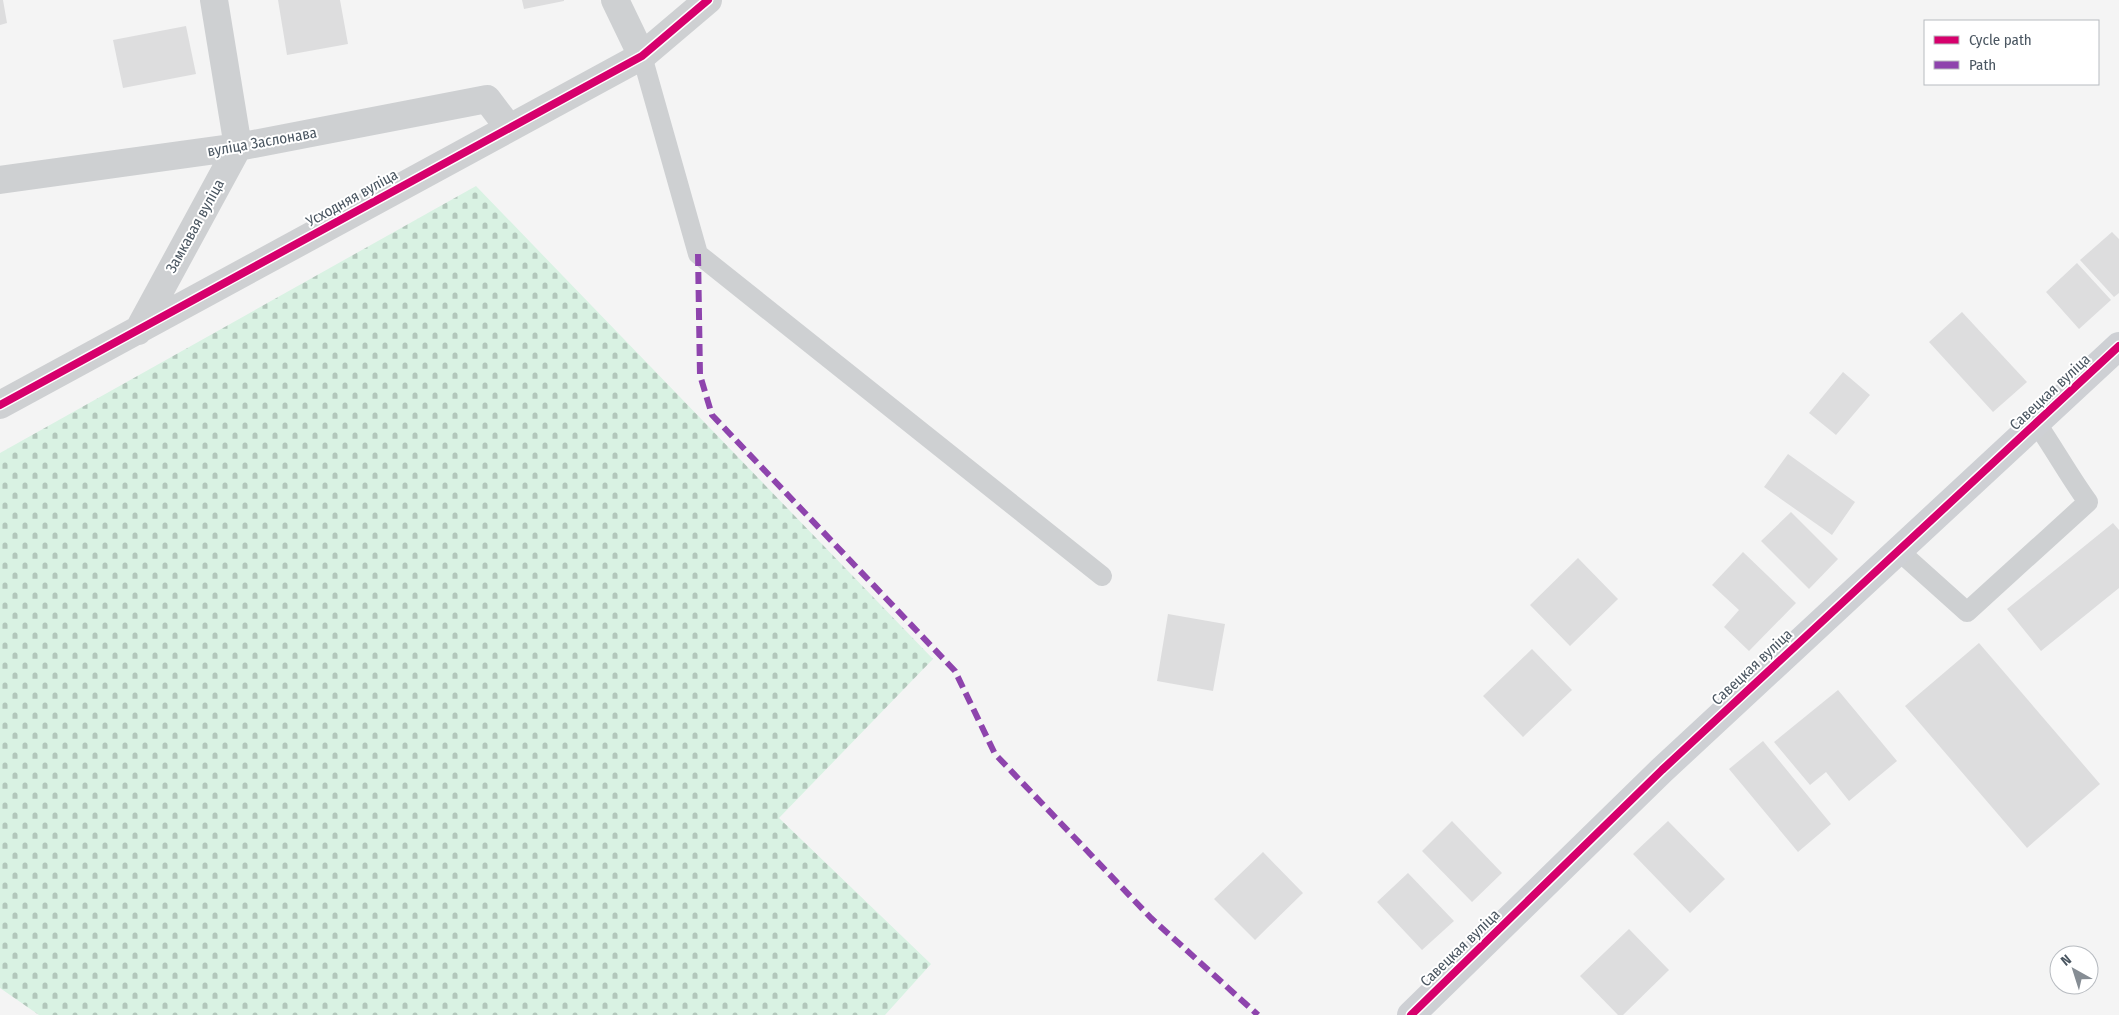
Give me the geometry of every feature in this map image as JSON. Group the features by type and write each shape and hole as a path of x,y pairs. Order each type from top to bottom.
{"street":[{"path":"214,0 238,147"},
{"path":"615,0 642,56"},
{"name":"Усходняя вуліца","path":"0,406 642,56 708,0"},
{"name":"вуліца Заслонава","path":"0,180 238,147 487,100 509,128"},
{"name":"Замкавая вуліца","path":"138,331 238,147"},
{"name":"Савецкая вуліца","path":"1411,1015 1662,770 2119,346"}],"lane":[{"path":"642,56 698,254 1102,576"},
{"path":"1899,551 1967,612 2088,502 2064,469 2052,446 2037,424"}],"green space":[{"path":"476,186 933,659 779,818 931,964 885,1015 39,1015 0,988 0,453"}],"building":[{"path":"0,0 3,0 7,23 0,25"},
{"path":"278,0 340,0 348,44 287,55"},
{"path":"522,0 564,0 564,1 524,9"},
{"path":"186,26 196,74 123,88 113,40"},
{"path":"2112,232 2119,239 2119,293 2114,297 2080,260"},
{"path":"2077,263 2111,300 2079,329 2046,292"},
{"path":"1962,312 2027,382 1993,412 1929,342"},
{"path":"1843,372 1870,395 1836,435 1809,413"},
{"path":"1788,454 1855,502 1832,535 1764,487"},
{"path":"1791,512 1838,559 1809,589 1761,541"},
{"path":"2113,523 2119,530 2119,588 2041,651 2007,609"},
{"path":"1743,552 1796,603 1749,651 1724,627 1739,610 1712,585"},
{"path":"1578,558 1618,599 1570,646 1530,605"},
{"path":"1168,614 1225,624 1213,691 1157,681"},
{"path":"1979,643 2100,784 2027,848 1905,706"},
{"path":"1532,649 1572,690 1523,737 1483,696"},
{"path":"1838,690 1897,761 1849,801 1826,772 1810,785 1774,742"},
{"path":"1763,741 1831,824 1798,852 1729,769"},
{"path":"1452,821 1502,873 1472,902 1422,851"},
{"path":"1668,821 1725,879 1690,913 1633,854"},
{"path":"1263,852 1303,893 1255,940 1214,899"},
{"path":"1408,873 1454,921 1422,950 1377,902"},
{"path":"1629,929 1669,970 1623,1015 1618,1015 1580,976"}],"marked path":[{"path":"698,254 700,375 712,415 955,671 995,754 1151,918 1258,1015"}],"cycle path":[{"path":"0,405 642,56 708,0"},
{"path":"1411,1015 1662,770 2119,346"}]}
